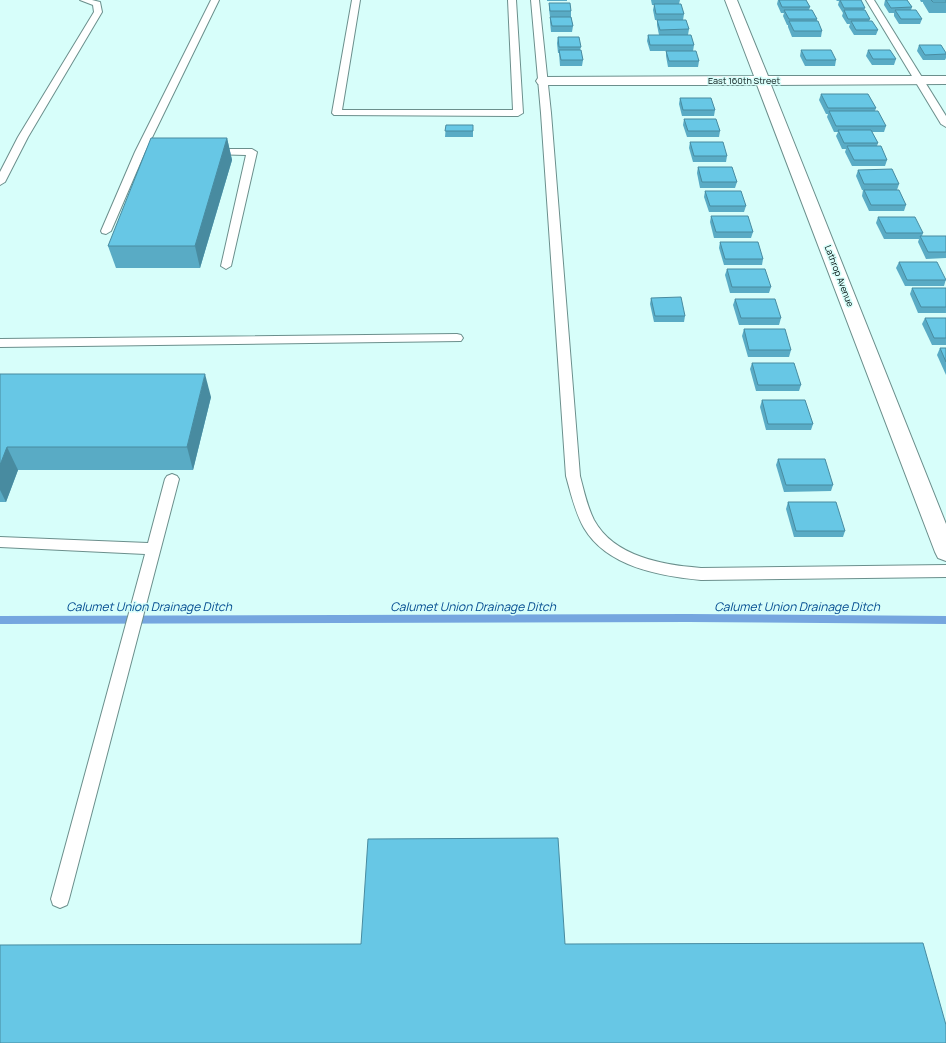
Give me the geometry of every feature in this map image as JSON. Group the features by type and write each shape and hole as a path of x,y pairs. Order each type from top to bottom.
{"street":[{"name":"Lathrop Avenue","path":"731,0 946,552"},
{"name":"East 160th Street","path":"543,81 946,80"}],"lane":[{"path":"0,182 23,137 98,12 97,4 84,0"},
{"path":"106,231 215,0"},
{"path":"356,0 336,113 518,113 512,0"},
{"path":"536,0 573,476 580,504 593,530 616,552 648,565 674,572 701,574 946,571"},
{"path":"870,0 921,80 946,124"},
{"path":"204,152 252,152 226,266"},
{"path":"0,342 457,338"},
{"path":"60,899 172,479"},
{"path":"0,542 153,549"}],"building":[{"path":"779,0 806,0 810,7 782,7"},
{"path":"840,0 861,0 865,8 844,8"},
{"path":"886,0 907,0 912,7 891,8"},
{"path":"931,0 946,0 946,2 933,2"},
{"path":"549,3 570,3 571,11 550,11"},
{"path":"654,4 681,4 684,14 656,14"},
{"path":"784,10 812,10 817,19 789,19"},
{"path":"844,10 865,10 870,19 848,19"},
{"path":"895,10 916,10 922,19 901,19"},
{"path":"550,17 571,17 573,26 552,26"},
{"path":"657,20 686,20 689,29 660,30"},
{"path":"789,21 818,21 822,31 794,31"},
{"path":"851,21 872,21 878,30 856,30"},
{"path":"648,35 691,35 694,45 650,45"},
{"path":"558,37 579,37 581,47 559,47"},
{"path":"919,45 941,45 946,54 925,55"},
{"path":"559,50 581,50 583,60 561,60"},
{"path":"801,50 831,50 836,60 806,60"},
{"path":"868,50 890,50 896,59 873,59"},
{"path":"666,51 696,51 699,61 669,61"},
{"path":"821,94 868,94 876,108 828,108"},
{"path":"680,98 711,98 715,110 683,110"},
{"path":"829,111 878,111 886,126 836,126"},
{"path":"684,119 716,119 720,131 688,131"},
{"path":"446,125 473,125 473,131 445,131"},
{"path":"838,130 871,130 878,143 844,143"},
{"path":"151,138 227,138 195,246 108,246"},
{"path":"690,142 723,142 727,156 694,156"},
{"path":"847,146 881,146 887,160 854,160"},
{"path":"698,167 732,167 737,182 702,182"},
{"path":"892,169 899,184 864,184 858,170"},
{"path":"864,190 899,190 906,205 871,205"},
{"path":"705,191 741,191 746,206 710,206"},
{"path":"711,216 748,216 753,232 716,232"},
{"path":"878,217 915,217 923,233 886,233"},
{"path":"920,236 946,236 946,252 928,252"},
{"path":"720,242 758,242 763,259 725,259"},
{"path":"899,262 937,262 946,280 907,280"},
{"path":"727,269 765,269 771,287 732,287"},
{"path":"912,288 946,288 946,307 921,307"},
{"path":"681,297 685,316 655,316 651,298"},
{"path":"735,299 775,299 781,318 741,318"},
{"path":"925,318 946,318 946,338 934,338"},
{"path":"744,329 785,329 791,350 749,350"},
{"path":"940,348 946,348 946,362"},
{"path":"752,363 794,363 801,385 758,385"},
{"path":"0,374 205,374 187,447 7,447 0,465"},
{"path":"762,400 805,400 813,424 768,424"},
{"path":"778,459 825,459 833,485 786,485"},
{"path":"788,502 836,502 845,531 796,531"},
{"path":"558,838 565,944 923,943 946,1025 946,1043 0,1043 0,945 361,944 368,839"}],"waterway":[{"name":"Calumet Union Drainage Ditch","path":"0,620 688,618 946,620"}]}
